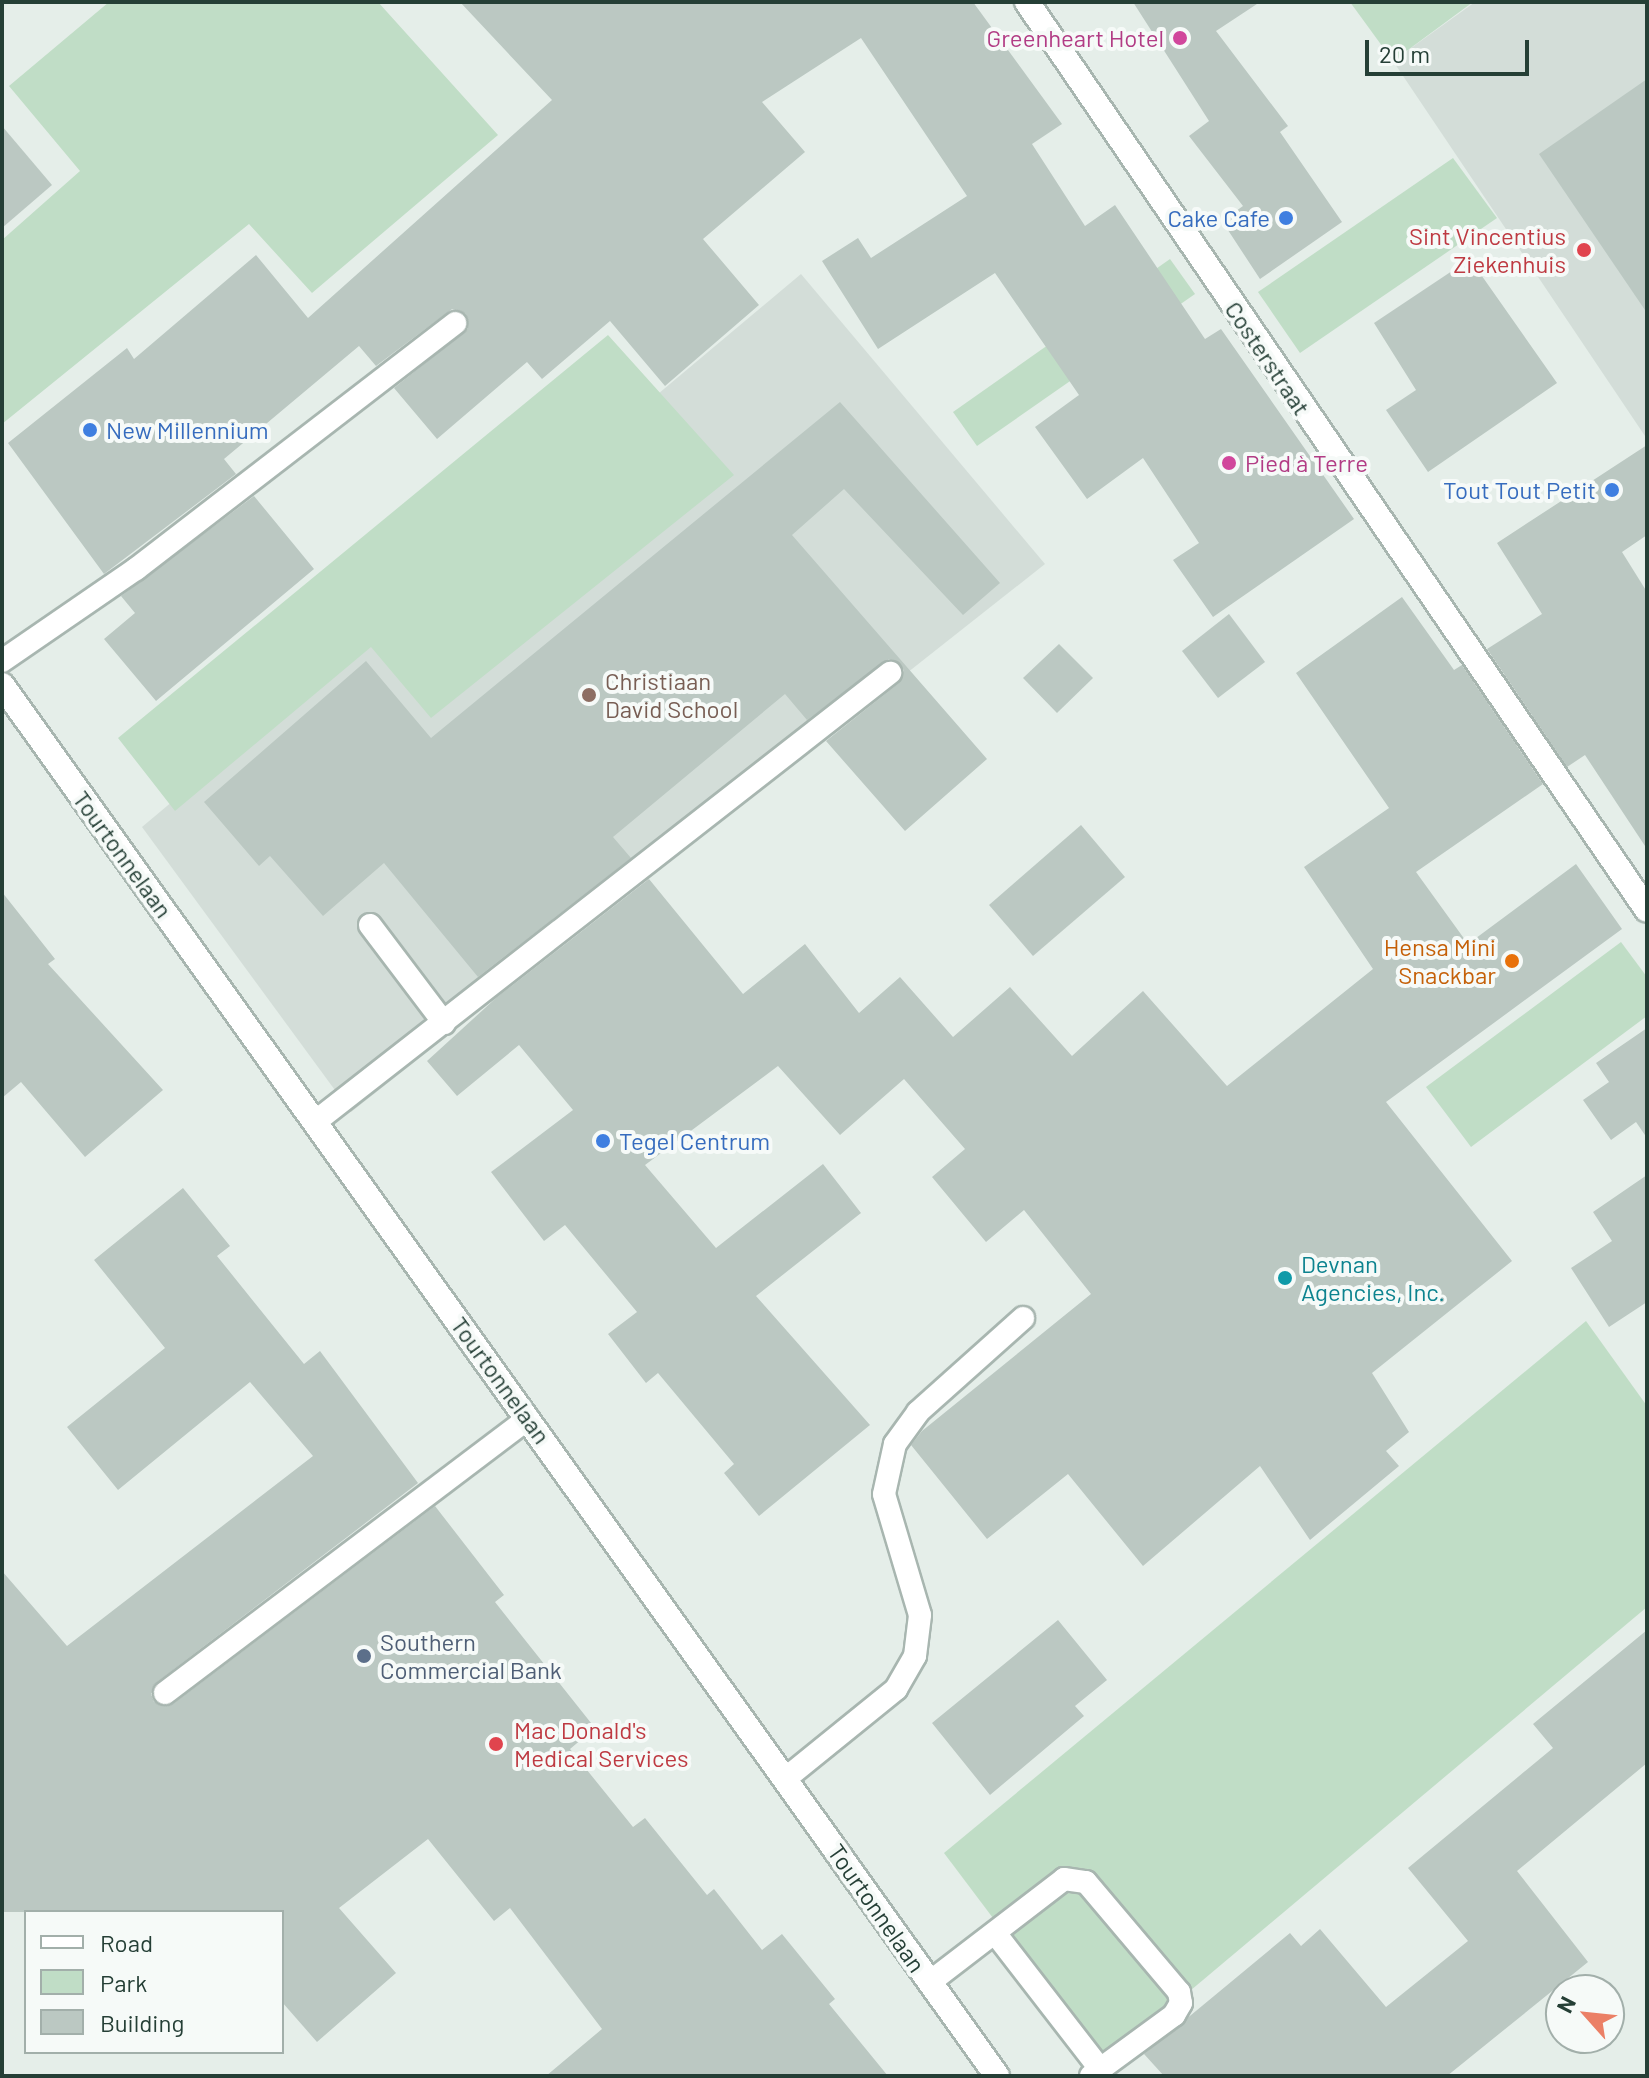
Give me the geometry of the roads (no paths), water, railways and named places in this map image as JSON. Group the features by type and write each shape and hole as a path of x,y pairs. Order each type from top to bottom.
{"street":[{"name":"Costerstraat","path":"1027,2 1647,910"},
{"name":"Tourtonnelaan","path":"2,685 997,2076"}],"lane":[{"path":"2,661 136,569 455,323"},
{"path":"315,1122 890,673"},
{"path":"370,925 444,1023"},
{"path":"785,1779 896,1689 915,1656 920,1615 884,1494 895,1444 918,1412 1023,1318"},
{"path":"165,1693 528,1418"},
{"path":"930,1982 995,1933 1072,1877 1086,1882 1179,1992 1181,2003 1174,2015 1096,2073 995,1933"}],"place":[{"name":"Greenheart Hotel","path":"1180,38"},
{"name":"Cake Cafe","path":"1286,218"},
{"name":"Sint Vincentius Ziekenhuis","path":"1584,250"},
{"name":"New Millennium","path":"90,430"},
{"name":"Pied à Terre","path":"1229,463"},
{"name":"Tout Tout Petit","path":"1612,490"},
{"name":"Christiaan David School","path":"589,695"},
{"name":"Hensa Mini Snackbar","path":"1512,961"},
{"name":"Tegel Centrum","path":"603,1141"},
{"name":"Devnan Agencies, Inc.","path":"1285,1278"},
{"name":"Southern Commercial Bank","path":"364,1656"},
{"name":"Mac Donald's Medical Services","path":"496,1744"}]}
